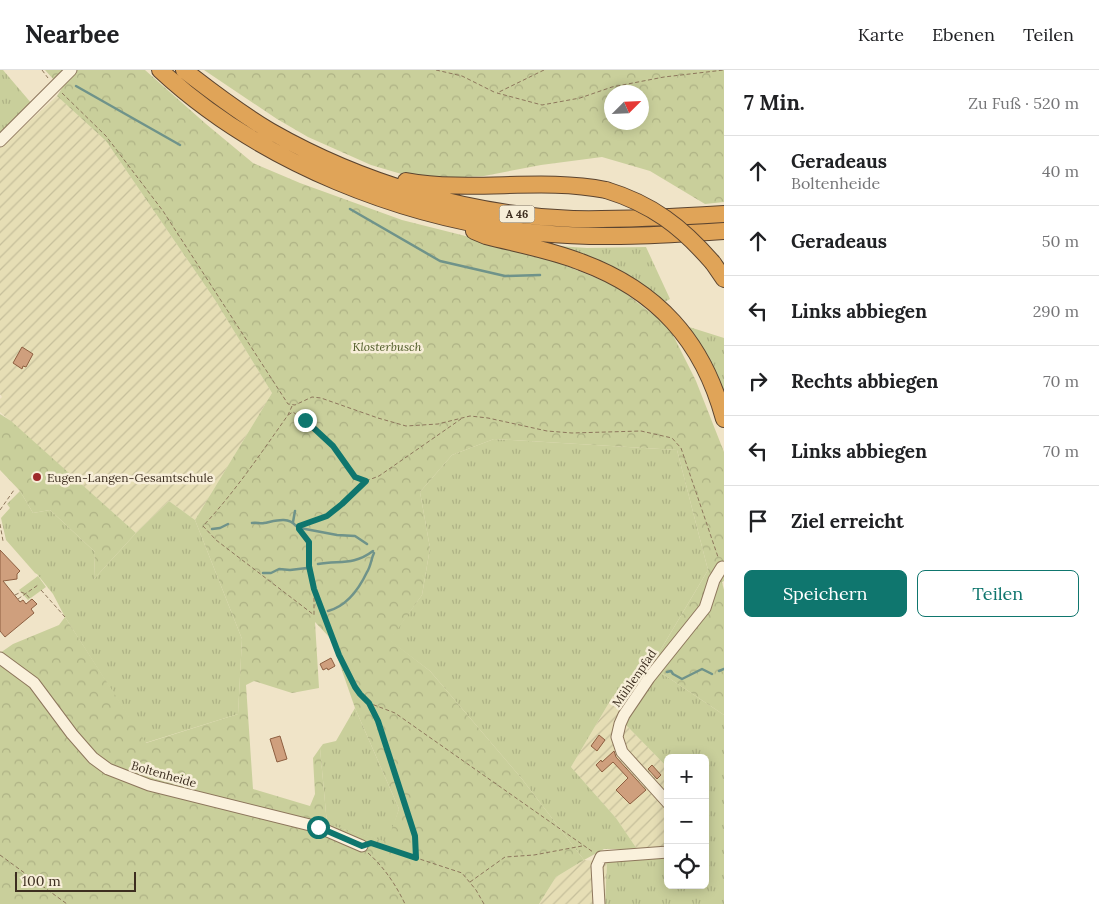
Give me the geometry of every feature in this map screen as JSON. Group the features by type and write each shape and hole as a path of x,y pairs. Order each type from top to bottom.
{"highway":[{"name":"A 46","path":"160,70 218,117 288,158 350,187 440,216 489,226 538,233 579,236 724,231"},
{"name":"A 46","path":"184,70 231,106 302,148 365,176 442,200 487,210 572,219 631,219 724,214"},
{"path":"365,176 435,185 569,186 606,190 635,200 662,215 687,235 724,279"},
{"path":"440,216 486,236 581,262 612,275 634,288 669,316 696,351 716,390 724,418"}],"street":[{"path":"0,141 68,74"},
{"name":"Mühlenpfad","path":"664,799 622,752 618,742 618,730 624,715 649,678 705,608 714,580 723,568"},
{"name":"Boltenheide","path":"0,658 34,683 72,734 93,758 108,769 148,785 318,827 362,846"},
{"path":"599,904 597,866 600,857 664,852"}],"path":[{"path":"436,70 462,76 496,93 542,105 580,98 612,87 664,77 724,70"},
{"path":"496,93 544,70"},
{"path":"54,86 106,136 162,210 286,402 292,405 300,404 312,398 321,398 406,426 438,424 470,416 547,431 572,433 641,431 672,438 681,448 723,568"},
{"path":"292,405 288,415 232,493 203,526 216,540 314,615 314,589"},
{"path":"288,415 293,412 305,420 333,446 355,477 366,481"},
{"path":"416,858 415,836 378,721 369,703 360,694 344,665 314,589 309,566 310,547 299,526 327,516 366,481 379,476 462,418"},
{"path":"0,510 14,490"},
{"path":"0,524 3,541"},
{"path":"18,599 38,585"},
{"path":"42,590 65,617"},
{"path":"15,595 21,592 26,594 31,600"},
{"path":"369,703 395,714 600,857"},
{"path":"405,904 382,867 362,846 371,843 462,873 484,904"},
{"path":"470,883 505,857 534,855 583,846"},
{"path":"0,855 67,904"}],"shaded area":[{"path":"57,96 106,141 215,300 272,393 195,520 169,501 136,533 0,412 0,399 2,397 0,394 0,148"},
{"path":"613,696 627,703 625,724 664,764 664,849 637,849 616,818 571,767"},
{"path":"584,860 607,862 604,904 539,904 556,877"}],"green space":[{"path":"0,70 3,70 32,104 0,135"},
{"name":"Klosterbusch","path":"45,70 145,70 253,163 300,183 402,220 537,254 616,286 669,327 696,381 724,452 724,581 722,582 724,590 724,715 651,666 708,570 677,450 494,439 452,455 420,492 430,548 422,595 390,640 430,671 522,779 584,860 556,877 539,904 0,904 0,653 13,644 59,625 65,617 146,743 238,714 242,639 195,520 272,393 215,300 106,141 57,96 67,80 54,80","holes":["315,622 331,639 355,708 399,809 387,842 327,824 320,748 313,758 315,794 310,806 253,789 246,685 254,681 292,693 319,688"]},
{"path":"204,70 724,70 724,202 705,204 650,171 602,157 541,165 484,176 420,179 371,165 308,137 277,119"},
{"path":"544,245 587,248 646,247 670,299 661,304 626,273 587,257"},
{"path":"686,326 724,338 724,406"},
{"path":"0,414 11,421 136,533 94,579 95,552 50,510 33,513 20,491 0,470"},
{"path":"494,439 677,450 708,570 627,703 613,696 571,767 616,818 637,849 604,849 584,860 522,779 430,671 389,640 422,595 430,548 420,492 452,455"},
{"path":"20,491 33,513 50,510 95,552 94,579 136,533 169,501 195,520 242,639 238,714 145,743 65,617 53,594 6,540 1,518 10,508 7,504"},
{"path":"38,576 46,587 28,600 19,590"},
{"path":"660,672 724,715 724,904 605,904 607,862 664,857 664,889 709,889 709,754 664,754 664,764 625,724 639,697"},
{"path":"355,708 399,809 388,843 327,824 320,748 323,744 336,741"}],"building":[{"path":"22,347 33,354 26,367 23,366 22,369 13,363"},
{"path":"0,550 20,571 17,574 17,579 3,581 20,602 23,600 26,604 32,599 37,604 31,609 34,613 5,637 0,631"},
{"path":"331,658 335,666 328,670 327,668 323,670 320,664"},
{"path":"599,735 605,740 597,751 591,746"},
{"path":"280,736 287,759 277,762 270,739"},
{"path":"614,751 616,757 646,790 630,804 616,790 628,778 613,762 602,772 596,765"},
{"path":"652,765 661,775 657,779 648,769"}],"waterway":[{"path":"76,86 180,145"},
{"path":"350,209 440,261 505,276 540,275"},
{"path":"293,522 295,511"},
{"path":"252,523 285,520 296,526"},
{"path":"212,529 228,524"},
{"path":"300,528 337,535 355,536 367,544"},
{"path":"318,564 352,561 366,556 373,551"},
{"path":"328,611 335,609 352,596 368,570 374,553"},
{"path":"263,573 271,573 279,569 307,568"},
{"path":"667,672 671,671 682,679 702,669 712,674"},
{"path":"719,671 724,669"}],"place":[{"name":"Eugen-Langen-Gesamtschule","path":"37,477"}],"route":[{"path":"305,420 333,446 355,477 366,481 327,516 299,526 299,529 309,542 309,566 314,589 339,655 355,687 369,703 378,721 415,836 416,858 371,843 362,846 341,835 318,827"}]}
